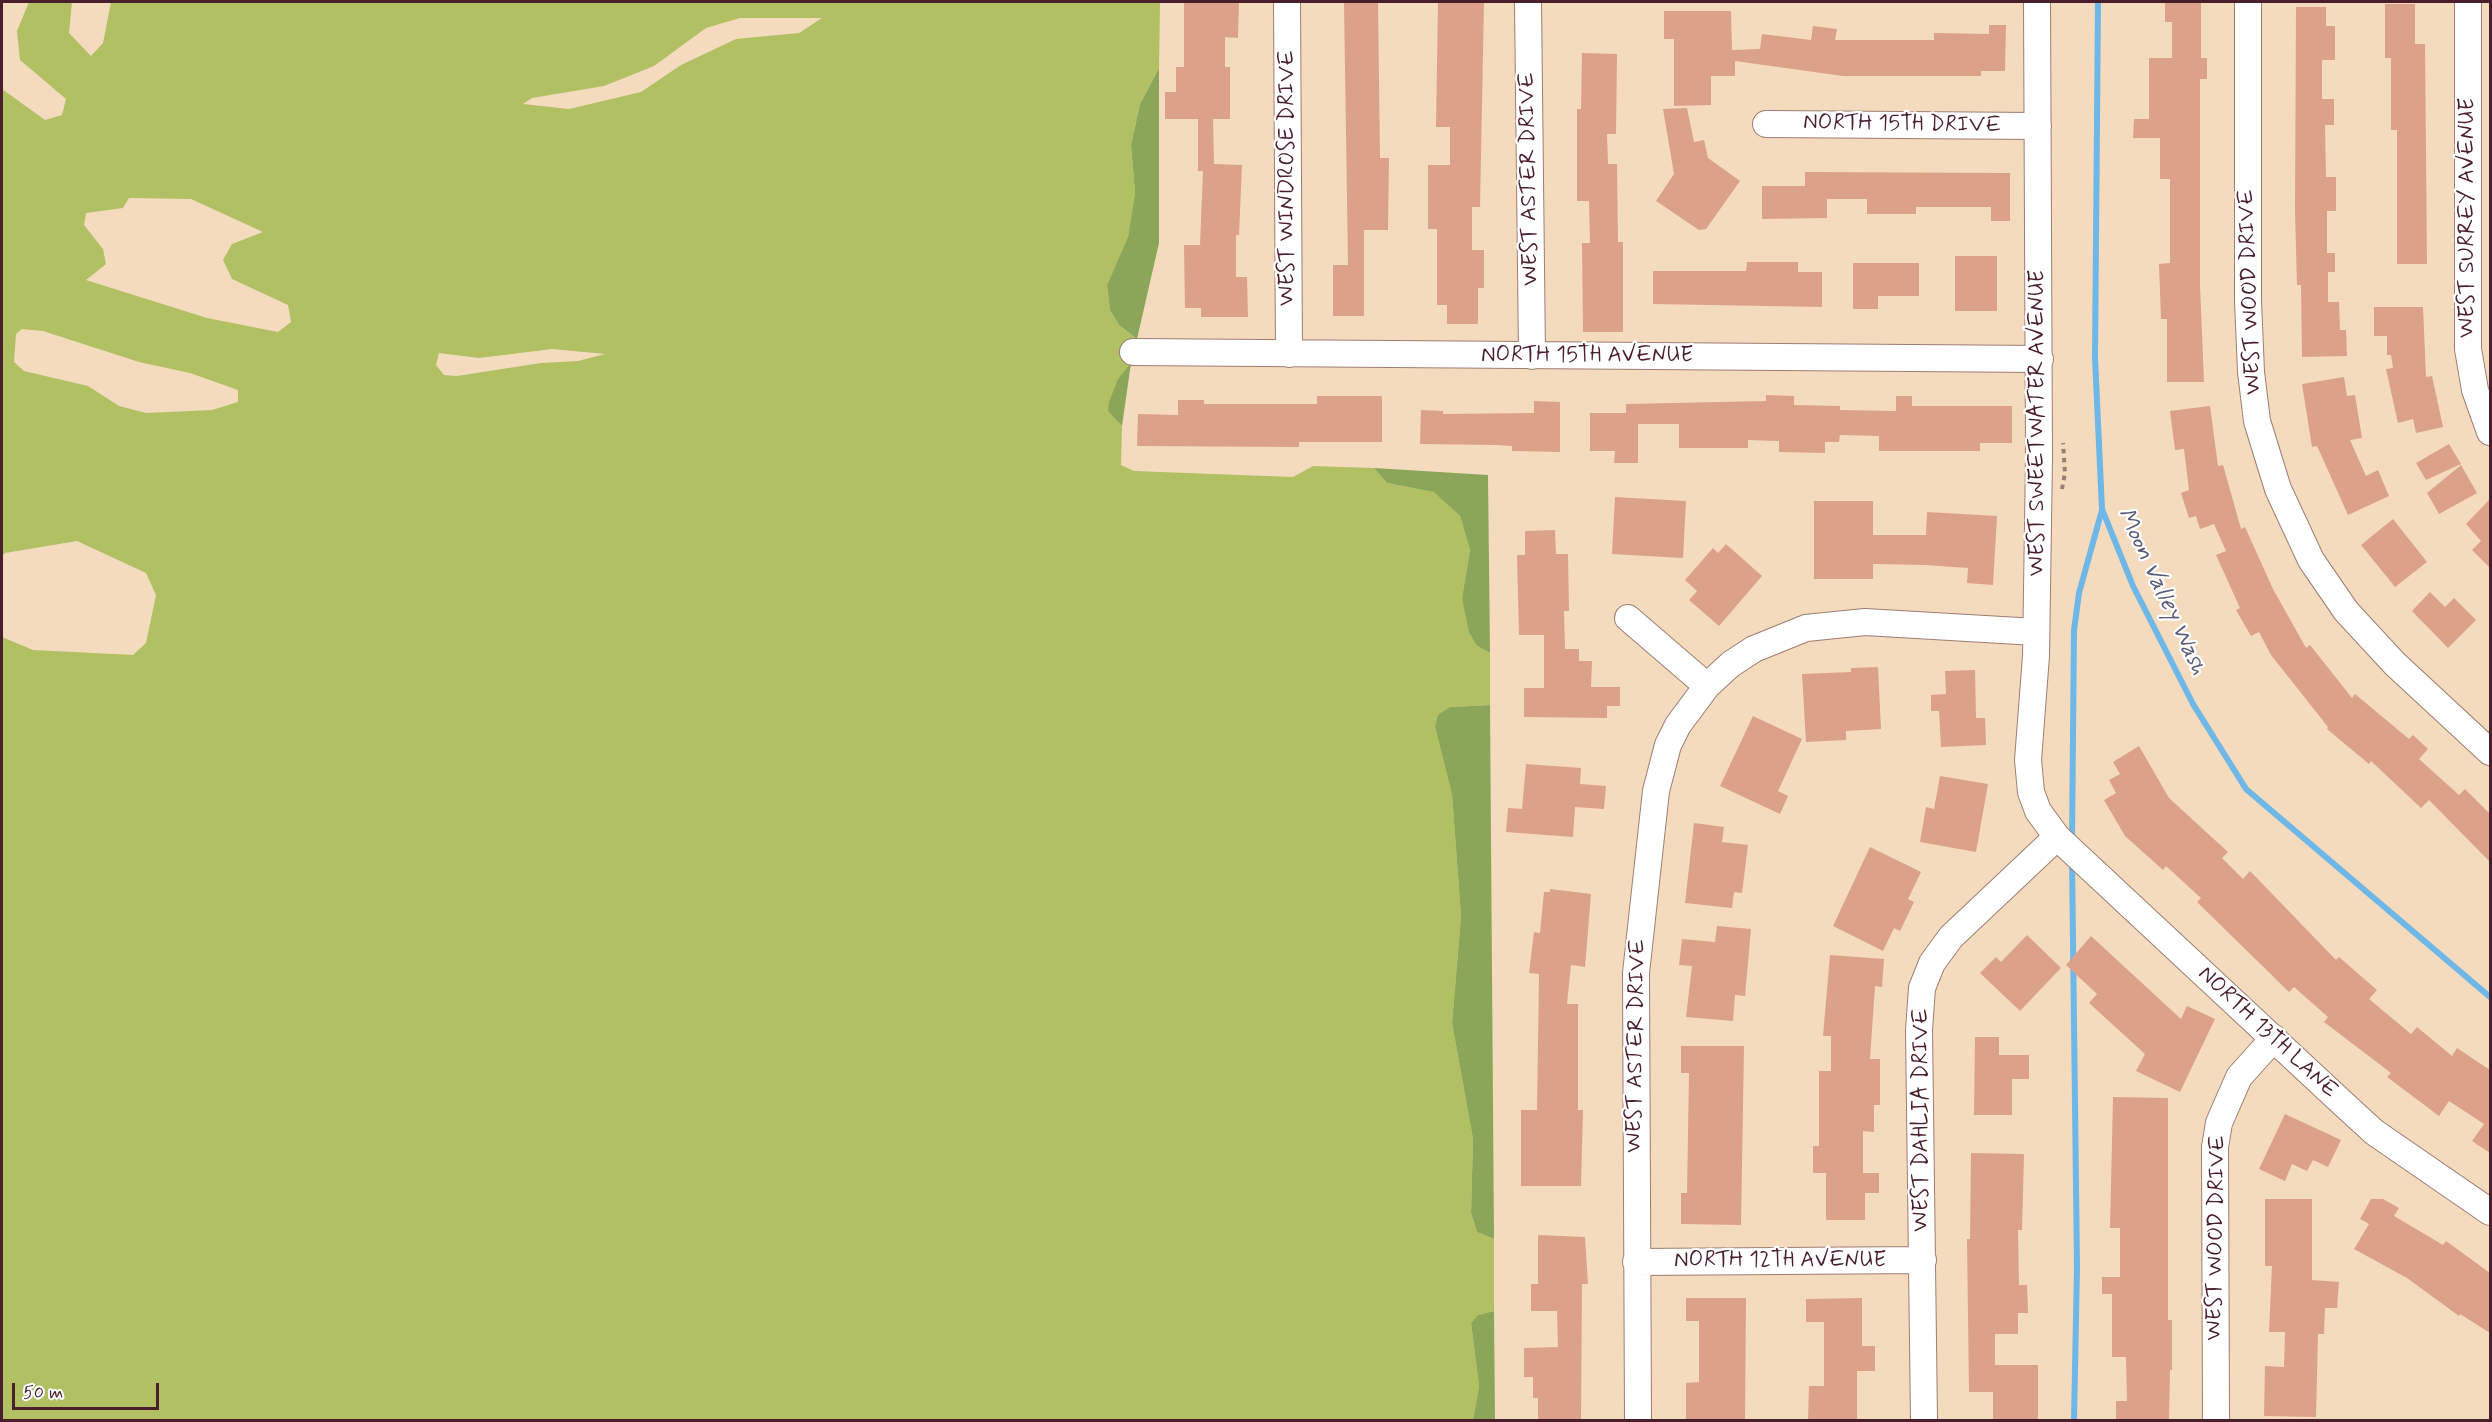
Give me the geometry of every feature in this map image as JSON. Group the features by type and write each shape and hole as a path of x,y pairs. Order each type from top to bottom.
{"street":[{"name":"WEST WINDROSE DRIVE","path":"1287,2 1289,354"},
{"name":"WEST ASTER DRIVE","path":"1528,2 1532,356"},
{"name":"WEST SWEETWATER AVENUE","path":"2037,2 2040,359 2036,632 2028,778 2038,811 2060,839"},
{"name":"WEST WOOD DRIVE","path":"2248,2 2248,301 2251,372 2257,421 2277,489 2311,560 2346,611 2395,664 2490,752"},
{"name":"WEST SURREY AVENUE","path":"2468,2 2468,349 2475,390 2490,432"},
{"name":"NORTH 15TH DRIVE","path":"1766,124 2038,126"},
{"name":"NORTH 15TH AVENUE","path":"1134,352 2040,359"},
{"path":"1628,618 1707,686"},
{"name":"WEST ASTER DRIVE","path":"1638,1420 1636,973 1656,791 1668,745 1690,706 1707,686 1731,664 1754,649 1783,635 1822,625 1865,622 2036,632"},
{"name":"NORTH 13TH LANE","path":"2060,839 2374,1131 2490,1212"},
{"name":"WEST DAHLIA DRIVE","path":"1924,1420 1919,1030 1922,988 1932,963 1952,937 2060,839"},
{"name":"WEST WOOD DRIVE","path":"2216,1420 2216,1139 2222,1115 2239,1077 2274,1038"},
{"name":"NORTH 12TH AVENUE","path":"1636,1262 1923,1260"}],"green space":[{"path":"29,2 72,2 69,33 91,56 103,43 111,2 1160,2 1159,68 1140,104 1131,145 1135,193 1128,238 1107,285 1110,310 1119,325 1137,339 1131,363 1109,411 1122,426 1121,465 1134,471 1293,477 1313,466 1374,468 1387,483 1435,492 1460,516 1470,550 1462,598 1477,646 1490,653 1490,705 1450,707 1435,727 1452,793 1461,916 1452,1023 1473,1139 1471,1213 1477,1232 1494,1239 1494,1311 1478,1315 1471,1323 1479,1386 1473,1420 2,1420 2,637 33,650 133,655 146,643 156,595 146,573 77,541 5,553 2,556 2,89 45,120 62,115 66,99 20,60 17,31","holes":["740,18 822,18 799,33 736,39 681,65 641,92 569,109 523,104 532,98 604,86 654,66 706,28","129,198 191,199 263,232 232,244 223,260 232,279 288,305 291,322 278,332 207,318 86,280 106,264 103,249 84,225 86,213 123,208","22,329 43,331 139,362 190,373 238,390 238,402 212,410 146,413 119,406 88,386 24,371 14,362 16,334","552,349 605,354 578,361 541,363 457,376 444,375 436,365 439,353 479,358"]},
{"path":"1159,68 1159,243 1137,339 1119,325 1110,310 1107,285 1128,237 1135,193 1131,145 1140,104"},
{"path":"1131,363 1122,426 1108,411 1109,402 1118,379"},
{"path":"1374,468 1488,475 1490,653 1477,646 1469,632 1462,598 1470,550 1460,516 1434,492 1387,483"},
{"path":"1490,705 1494,1239 1477,1232 1471,1213 1473,1139 1452,1023 1461,916 1452,794 1435,727 1438,715 1450,707"},
{"path":"1494,1311 1495,1420 1473,1420 1479,1386 1471,1323 1478,1315"}],"building":[{"path":"1184,2 1239,2 1238,38 1225,37 1225,67 1230,67 1230,119 1213,119 1214,164 1242,165 1239,235 1236,235 1236,277 1247,277 1248,317 1201,317 1201,308 1185,308 1184,245 1200,245 1203,171 1198,171 1198,119 1165,119 1165,92 1176,92 1176,67 1184,67"},
{"path":"1344,2 1378,2 1380,158 1389,158 1388,230 1364,230 1364,316 1333,316 1333,265 1348,265"},
{"path":"1438,2 1484,2 1480,207 1472,207 1472,250 1484,250 1484,288 1478,288 1478,324 1447,324 1447,305 1437,305 1437,229 1428,229 1428,165 1450,165 1450,127 1436,127"},
{"path":"2201,2 2201,58 2207,58 2207,79 2200,79 2200,285 2204,382 2167,382 2167,319 2161,319 2159,264 2170,263 2170,179 2160,179 2160,138 2133,138 2134,119 2149,119 2149,58 2172,58 2172,22 2165,22 2165,3"},
{"path":"2385,4 2415,4 2415,44 2425,44 2427,264 2397,264 2397,130 2391,130 2391,58 2385,58"},
{"path":"2296,7 2326,7 2326,26 2335,26 2335,60 2322,60 2322,99 2334,99 2334,125 2325,125 2326,177 2336,177 2336,211 2327,211 2327,253 2335,253 2335,272 2328,272 2328,302 2339,302 2340,330 2346,330 2347,356 2302,357 2301,285 2297,285 2295,211"},
{"path":"1664,11 1731,11 1732,50 1760,49 1762,34 1811,40 1813,26 1837,29 1835,40 1934,40 1934,33 1989,34 1989,25 2006,25 2005,71 1981,71 1981,76 1843,76 1735,61 1735,76 1711,76 1711,105 1674,106 1674,39 1664,39"},
{"path":"1582,53 1617,54 1616,134 1607,134 1608,164 1617,164 1618,242 1623,242 1623,332 1583,332 1582,243 1590,243 1589,201 1577,201 1577,109 1581,109"},
{"path":"1687,108 1694,142 1704,140 1708,158 1740,181 1706,229 1699,230 1656,201 1674,174 1663,109"},
{"path":"1805,172 2010,173 2010,221 1991,221 1991,207 1916,207 1916,214 1867,214 1867,199 1827,199 1827,218 1762,219 1762,186 1805,186"},
{"path":"1955,256 1997,256 1997,311 1955,311"},
{"path":"1747,262 1798,262 1798,272 1822,272 1822,307 1653,304 1653,271 1746,271"},
{"path":"1853,263 1919,263 1919,296 1878,296 1878,309 1853,309"},
{"path":"2374,307 2423,307 2426,377 2432,376 2443,427 2416,433 2413,419 2398,423 2386,369 2393,368 2391,355 2387,355 2387,336 2374,336"},
{"path":"2344,377 2347,396 2355,395 2362,438 2350,440 2366,476 2378,470 2389,496 2348,515 2317,446 2312,447 2302,384"},
{"path":"1766,395 1794,396 1794,405 1840,406 1840,410 1896,411 1896,396 1912,396 1912,406 2012,406 2012,443 1980,443 1980,451 1879,451 1879,436 1840,435 1839,442 1825,442 1825,453 1779,452 1779,441 1748,440 1748,448 1679,448 1679,424 1638,424 1638,463 1614,463 1615,451 1590,451 1590,413 1626,413 1626,404 1766,401"},
{"path":"1317,396 1382,396 1382,442 1299,442 1299,447 1137,446 1138,414 1178,415 1178,400 1204,400 1204,404 1317,404"},
{"path":"1534,401 1560,402 1560,452 1512,451 1512,446 1496,445 1420,444 1421,410 1443,411 1443,414 1534,413"},
{"path":"2210,406 2218,466 2223,465 2241,529 2245,527 2273,589 2306,648 2310,645 2352,698 2355,694 2409,739 2413,735 2428,749 2419,759 2459,795 2465,789 2490,814 2490,862 2429,800 2421,808 2371,761 2369,764 2327,729 2328,727 2271,655 2259,632 2251,636 2236,610 2240,608 2216,555 2226,551 2214,524 2200,529 2196,516 2189,518 2181,493 2189,490 2184,449 2175,450 2170,411"},
{"path":"2449,444 2461,464 2426,480 2416,463"},
{"path":"2461,465 2477,493 2439,514 2427,493"},
{"path":"1615,497 1686,501 1683,558 1612,554"},
{"path":"2490,499 2490,568 2472,550 2481,541 2466,524"},
{"path":"1814,501 1873,501 1873,535 1926,535 1927,512 1997,516 1993,585 1967,583 1968,568 1925,565 1873,564 1873,579 1814,579"},
{"path":"2393,519 2427,562 2395,587 2361,545"},
{"path":"1555,530 1556,554 1568,554 1569,611 1564,611 1565,649 1579,649 1579,661 1592,661 1591,687 1620,687 1620,706 1607,706 1607,718 1524,717 1524,688 1544,688 1544,635 1519,635 1517,555 1525,555 1525,531"},
{"path":"1726,544 1762,576 1719,626 1689,600 1697,591 1685,580 1713,548 1718,553"},
{"path":"2430,592 2445,607 2454,598 2476,620 2448,648 2412,611"},
{"path":"1878,667 1881,729 1846,731 1846,740 1806,742 1802,674 1851,672 1851,668"},
{"path":"1975,670 1976,718 1985,718 1986,745 1941,747 1939,711 1931,711 1931,695 1946,694 1945,671"},
{"path":"1753,716 1802,739 1778,791 1788,796 1780,814 1720,786"},
{"path":"2139,746 2169,798 2228,852 2222,858 2243,879 2250,871 2336,960 2339,957 2377,990 2369,999 2411,1034 2417,1027 2452,1056 2457,1048 2490,1070 2490,1153 2472,1141 2484,1124 2449,1101 2439,1116 2387,1077 2391,1073 2324,1022 2328,1017 2294,987 2289,992 2197,902 2201,898 2166,866 2163,870 2125,836 2104,800 2116,793 2109,780 2120,774 2113,762"},
{"path":"1526,764 1581,768 1580,784 1606,786 1604,809 1575,807 1573,837 1506,832 1508,808 1522,809"},
{"path":"1940,776 1988,784 1976,852 1920,842 1926,807 1934,809"},
{"path":"1694,823 1724,827 1722,842 1748,845 1742,893 1734,892 1732,908 1685,903"},
{"path":"1870,847 1921,872 1908,899 1914,902 1900,931 1894,928 1883,951 1833,926"},
{"path":"1550,889 1591,894 1585,967 1571,965 1567,1004 1578,1004 1578,1110 1583,1110 1581,1186 1521,1186 1521,1110 1537,1110 1539,974 1529,973 1534,932 1540,933 1544,892 1550,892"},
{"path":"1717,926 1751,929 1745,996 1735,995 1733,1021 1686,1017 1692,966 1679,965 1682,939 1715,942"},
{"path":"2027,935 2061,968 2020,1011 1980,973 1996,957 2001,962"},
{"path":"2091,936 2181,1019 2187,1006 2215,1019 2180,1092 2136,1071 2145,1054 2089,1003 2097,994 2066,965"},
{"path":"1830,955 1884,959 1882,987 1875,986 1870,1059 1880,1059 1880,1105 1874,1105 1874,1132 1863,1131 1863,1173 1879,1173 1879,1193 1865,1193 1865,1220 1826,1220 1826,1173 1813,1173 1813,1146 1819,1146 1819,1071 1831,1071 1831,1036 1823,1036"},
{"path":"1975,1037 1999,1037 1999,1055 2029,1055 2029,1079 2012,1079 2012,1115 1974,1115"},
{"path":"1681,1046 1744,1046 1741,1225 1681,1224 1681,1193 1687,1193 1689,1073 1681,1073"},
{"path":"2113,1097 2168,1098 2168,1320 2172,1320 2169,1420 2116,1420 2116,1401 2127,1401 2126,1357 2112,1357 2112,1294 2102,1294 2102,1277 2120,1277 2120,1228 2110,1228"},
{"path":"2285,1114 2341,1140 2328,1167 2313,1160 2307,1171 2292,1164 2285,1181 2259,1169"},
{"path":"1971,1153 2024,1154 2022,1230 2018,1230 2019,1285 2027,1285 2028,1313 2018,1313 2018,1334 1995,1334 1995,1365 2038,1365 2038,1420 1993,1420 1993,1392 1969,1392 1967,1239 1970,1239"},
{"path":"2265,1199 2312,1199 2312,1280 2339,1282 2337,1308 2325,1308 2324,1334 2318,1334 2316,1417 2264,1416 2265,1366 2284,1367 2285,1332 2269,1332 2272,1266 2265,1266"},
{"path":"2371,1199 2383,1199 2399,1208 2394,1216 2443,1245 2446,1241 2490,1273 2490,1333 2460,1314 2459,1316 2407,1278 2354,1249 2369,1224 2360,1219"},
{"path":"1538,1235 1585,1237 1588,1284 1582,1284 1581,1420 1538,1420 1538,1398 1533,1398 1533,1377 1524,1377 1524,1348 1558,1347 1557,1311 1531,1311 1531,1284 1538,1284"},
{"path":"1686,1298 1746,1298 1745,1420 1686,1420 1686,1383 1699,1382 1699,1321 1686,1321"},
{"path":"1862,1298 1862,1346 1875,1346 1875,1371 1857,1371 1857,1420 1808,1420 1809,1386 1824,1386 1824,1322 1806,1322 1806,1299"}],"waterway":[{"name":"Moon Valley Wash","path":"2098,2 2095,358 2102,509 2133,586 2193,704 2246,789 2490,997"},
{"path":"2072,841 2074,630 2079,593 2102,510"},
{"path":"2072,860 2077,1267 2074,1420"}]}
